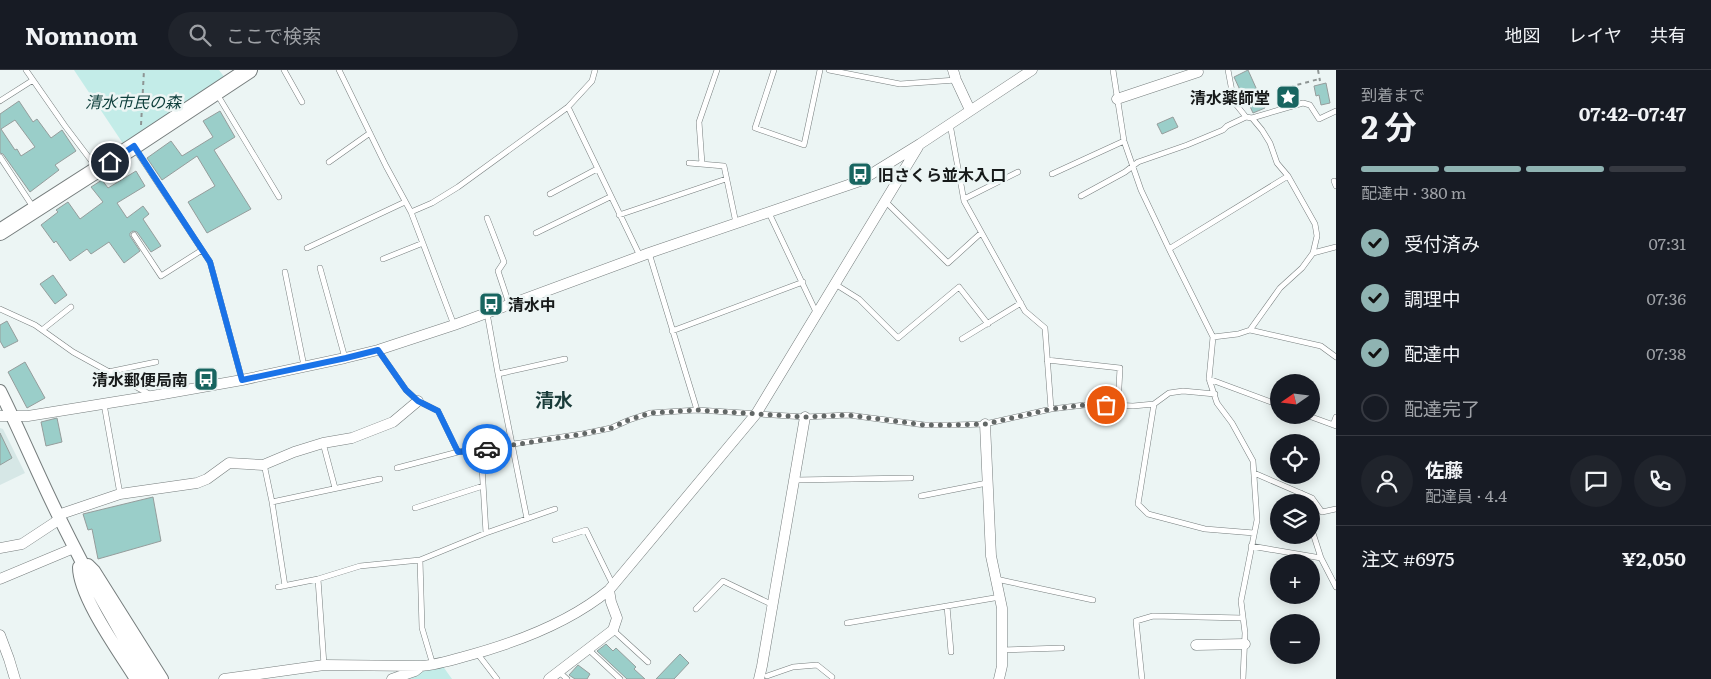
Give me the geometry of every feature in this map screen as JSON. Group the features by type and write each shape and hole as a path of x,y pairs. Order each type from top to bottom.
{"main road":[{"path":"0,232 249,70"}],"street":[{"path":"7,416 28,416 242,380 378,350 454,325 644,254 860,181 1032,70"},
{"path":"1118,99 1198,72"},
{"path":"955,75 970,110"},
{"path":"224,679 257,677 324,665 433,665 523,638 598,599 611,588 756,414 920,144"},
{"path":"0,391 7,416 77,552 111,617 149,679"},
{"path":"0,548 22,544 59,517 120,494 197,483 207,479 229,464 264,464 323,443 352,438 392,422 418,401"},
{"path":"765,678 762,666 805,417"},
{"path":"985,424 991,556 1002,608 1002,666 999,679"},
{"path":"0,579 77,552"},
{"path":"77,552 79,574 86,594 100,621 136,679"},
{"path":"77,552 94,570 162,679"},
{"path":"553,676 613,630 617,618 611,588"},
{"path":"0,635 15,679"},
{"path":"1196,645 1245,644"},
{"path":"392,679 415,671 421,666"}],"lane":[{"path":"26,70 98,170"},
{"path":"284,70 302,102"},
{"path":"339,70 411,212 454,325"},
{"path":"411,212 432,203 458,188 568,107 592,81 595,70"},
{"path":"702,164 699,122 717,70"},
{"path":"774,70 755,128 804,145 820,70"},
{"path":"828,70 900,84 955,75"},
{"path":"1113,70 1124,141 1141,190 1213,337 1210,379 1218,403 1232,423 1253,461 1257,520 1241,601 1245,644 1243,679"},
{"path":"1228,70 1234,102 1262,130 1270,143 1277,163 1288,176 1315,224 1317,236 1313,253 1302,268 1280,288 1250,330"},
{"path":"0,101 33,80"},
{"path":"216,92 279,197"},
{"path":"1081,196 1138,162 1187,145 1249,118 1303,102 1310,105 1319,118 1336,111"},
{"path":"568,107 619,215 644,254 672,331 697,410"},
{"path":"950,124 964,200 1025,311 1045,328 1051,409"},
{"path":"329,162 370,133"},
{"path":"1052,174 1124,141"},
{"path":"137,144 210,262 242,380"},
{"path":"0,157 35,210"},
{"path":"689,163 724,166 736,224"},
{"path":"550,194 597,169"},
{"path":"964,200 1018,172"},
{"path":"1169,249 1288,176"},
{"path":"619,215 726,179"},
{"path":"536,233 610,197"},
{"path":"885,201 948,263 981,233"},
{"path":"307,248 405,202"},
{"path":"769,213 817,314"},
{"path":"487,218 504,262 498,271 509,304"},
{"path":"134,235 161,276 202,250"},
{"path":"383,259 423,244"},
{"path":"1313,253 1336,247"},
{"path":"320,268 346,358"},
{"path":"285,272 304,367"},
{"path":"672,331 803,282"},
{"path":"835,284 858,299 898,338 960,286 988,324"},
{"path":"962,339 1021,303"},
{"path":"42,330 71,307"},
{"path":"0,308 42,330 72,352 152,396"},
{"path":"487,312 527,519"},
{"path":"1213,337 1238,334 1250,330 1321,346 1336,357"},
{"path":"378,350 406,390 418,401 438,411 458,452"},
{"path":"498,374 565,359"},
{"path":"1047,360 1120,368 1118,405"},
{"path":"107,372 156,362"},
{"path":"1210,379 1270,402"},
{"path":"397,468 458,452 481,450 611,428 650,413 697,410 805,417 848,415 925,425 985,424 1051,409 1093,404 1133,406 1154,404 1169,393 1182,391 1215,394"},
{"path":"104,404 120,494"},
{"path":"1154,404 1138,504 1148,514 1205,529 1254,533"},
{"path":"1320,420 1334,426 1336,417"},
{"path":"323,443 335,488"},
{"path":"481,450 486,533"},
{"path":"264,464 285,586"},
{"path":"1254,473 1301,494"},
{"path":"794,480 911,478"},
{"path":"272,502 380,479"},
{"path":"921,496 987,483"},
{"path":"414,508 483,486"},
{"path":"278,587 318,579 360,566 420,560 486,533 554,509"},
{"path":"1320,509 1322,512 1336,509"},
{"path":"555,540 586,530 611,588"},
{"path":"1316,544 1321,558 1336,587"},
{"path":"1251,546 1321,558"},
{"path":"420,560 422,628 433,665"},
{"path":"318,579 324,665"},
{"path":"996,579 1093,600"},
{"path":"696,609 722,581 773,605"},
{"path":"847,623 1000,597"},
{"path":"948,606 951,652"},
{"path":"1142,679 1136,621 1153,616 1243,618"},
{"path":"613,630 648,662"},
{"path":"588,648 620,679"},
{"path":"1002,650 1062,648"},
{"path":"477,653 497,679"},
{"path":"765,678 793,667 817,665 832,677"},
{"path":"553,676 567,679"}],"path":[{"path":"137,144 144,70"},
{"path":"1297,104 1293,86 1319,80 1318,70"}],"shaded area":[{"path":"0,428 3,429 25,473 0,485"}],"green space":[{"name":"清水市民の森","path":"74,70 219,70 225,78 124,145"},
{"path":"442,665 452,679 399,679"}],"building":[{"path":"1248,70 1265,108 1253,113 1234,77"},
{"path":"1326,83 1330,103 1321,105 1319,95 1316,96 1314,86"},
{"path":"19,101 33,122 37,119 51,138 62,130 76,151 55,165 59,170 30,192 3,154 0,153 0,114","holes":["15,120 35,147 21,156 1,129"]},
{"path":"220,111 235,137 214,150 251,209 207,233 188,202 215,186 197,156 162,180 147,158 171,141 182,156 213,137 203,121"},
{"path":"1173,117 1178,127 1162,134 1157,124"},
{"path":"136,171 145,186 117,203 127,218 143,206 149,214 143,219 161,246 151,252 137,232 133,231 130,233 130,236 140,251 124,263 109,242 91,254 87,249 70,261 56,241 54,243 41,225 58,212 56,210 68,202 80,219 103,202 91,187 102,180 108,188"},
{"path":"53,275 67,295 55,304 40,284"},
{"path":"7,321 18,341 4,348 0,341 0,325"},
{"path":"25,362 45,398 27,408 8,372"},
{"path":"57,418 62,442 46,446 41,422"},
{"path":"0,433 12,458 0,465"},
{"path":"153,497 161,541 98,559 92,529 88,530 83,514"},
{"path":"606,644 613,651 616,648 636,667 634,669 645,679 627,679 597,651"},
{"path":"680,654 689,663 674,679 656,679"},
{"path":"578,665 590,674 587,679 575,679 569,675"}],"way so far":[{"path":"487,449 611,428 650,413 697,410 805,417 848,415 925,425 954,425 985,424 1051,409 1093,404 1106,405"}],"place":[{"name":"清水薬師堂","path":"1288,97"},
{"name":"旧さくら並木入口","path":"860,174"},
{"name":"清水中","path":"491,304"},
{"name":"清水郵便局南","path":"206,379"}],"district":[{"name":"清水","path":"554,399"}],"route":[{"path":"110,162 134,146 210,262 242,380 378,350 406,390 418,401 438,411 458,452 487,449"}]}
